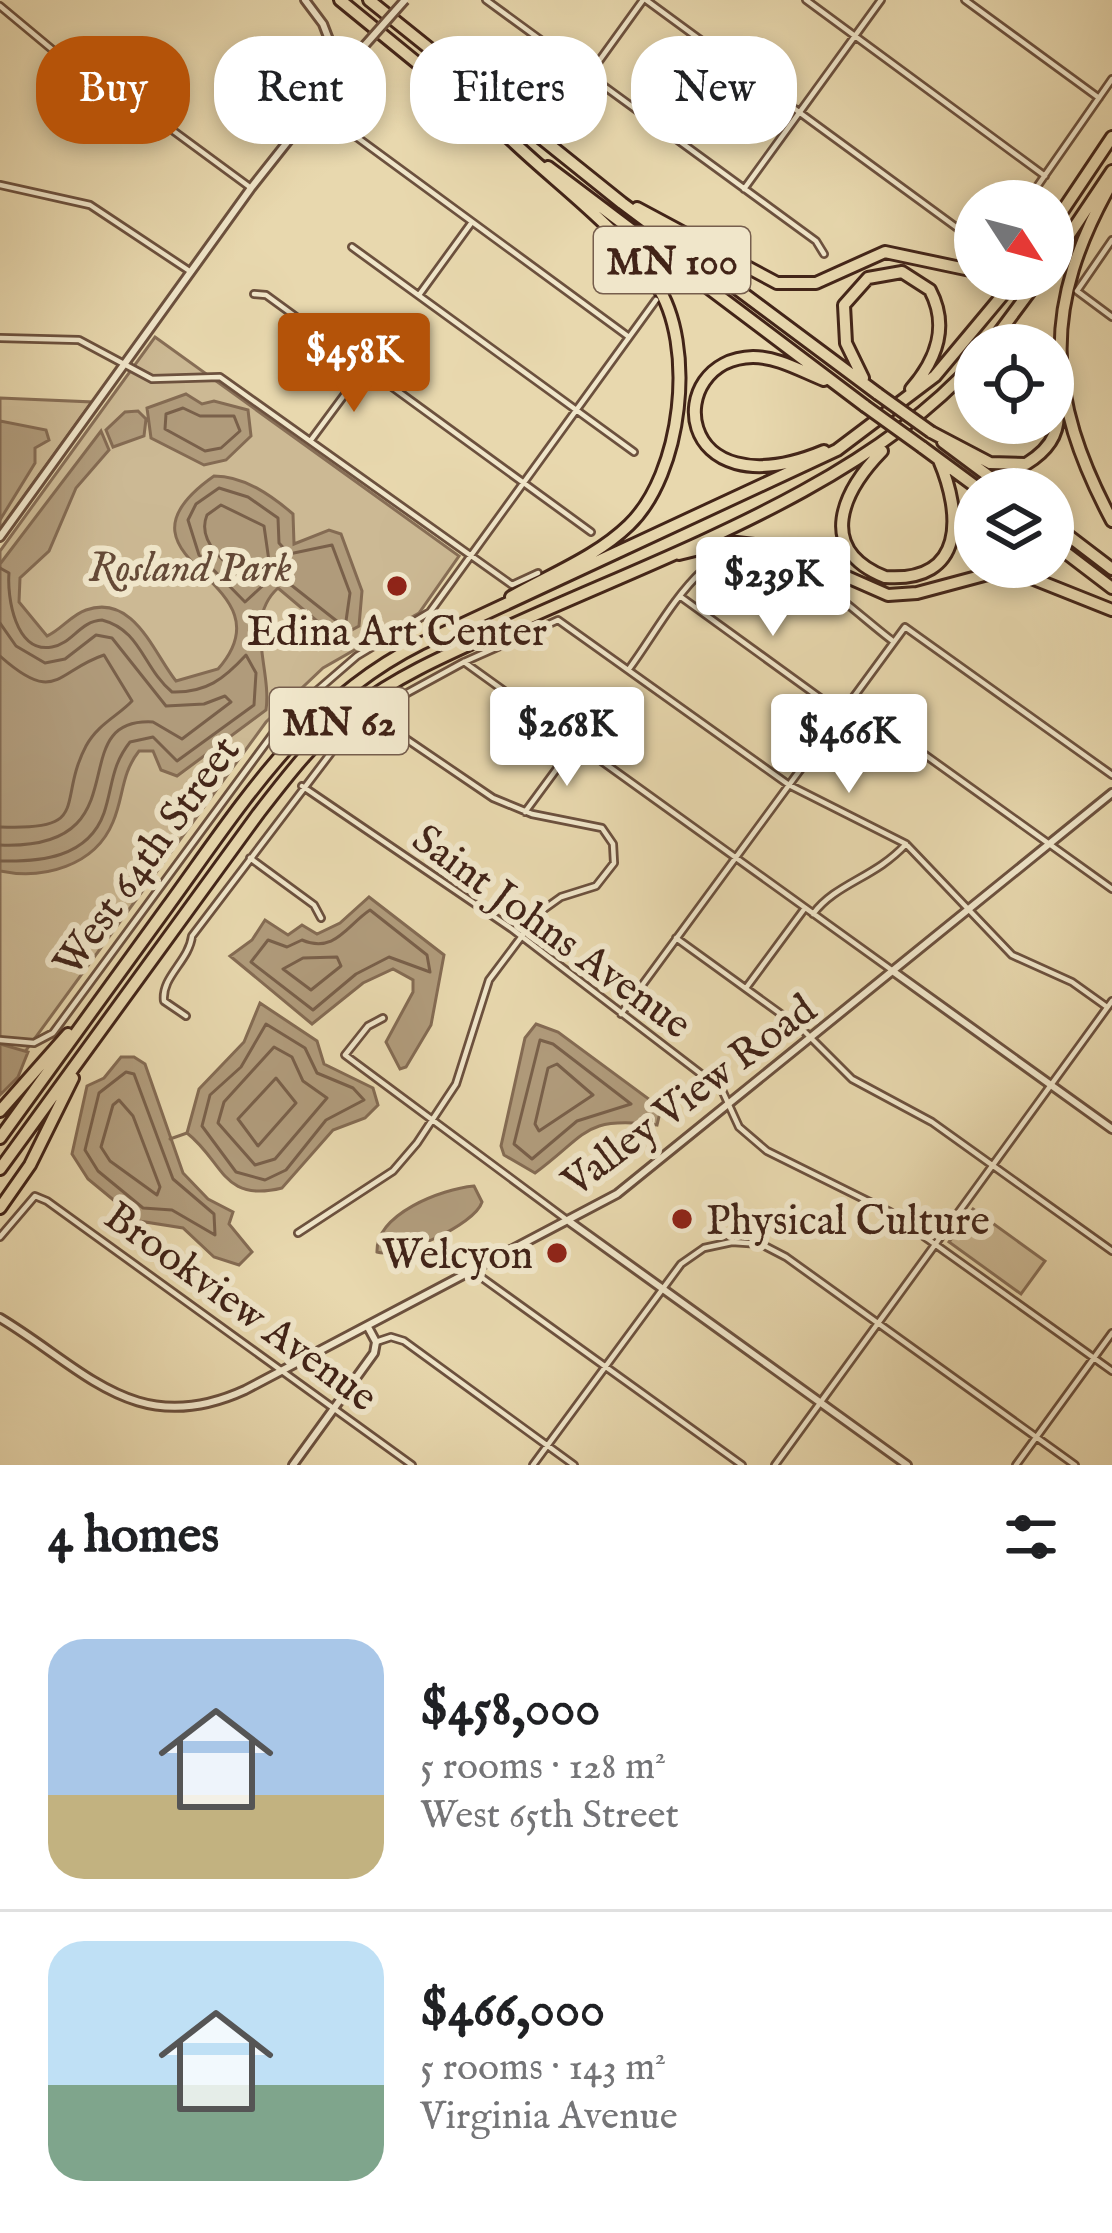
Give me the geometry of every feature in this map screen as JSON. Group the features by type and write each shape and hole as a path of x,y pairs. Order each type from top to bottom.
{"highway":[{"name":"MN 100","path":"340,0 410,57"},
{"name":"MN 100","path":"368,0 622,203 979,468"},
{"path":"1074,194 1112,137"},
{"path":"449,631 595,552 636,518 661,473 682,378 678,331 657,285 613,234 516,144"},
{"name":"MN 100","path":"518,144 954,471"},
{"path":"1074,228 1112,171"},
{"path":"1074,190 1086,176"},
{"path":"1112,182 1073,257 1062,295 1060,338 1065,393 1091,478 1112,521"},
{"path":"622,203 777,284 816,283 885,251 954,266"},
{"path":"873,390 845,343 844,305 854,288 874,275 891,271 912,275 935,300 940,335 928,367 889,415"},
{"name":"MN 62","path":"0,1138 301,728 367,673 449,631 779,482 859,437 953,357 999,300"},
{"path":"838,385 759,357 731,360 718,365 699,391 695,419 714,456 747,469 794,463 859,437"},
{"name":"MN 62","path":"0,1169 298,761 340,720 413,672 819,483 896,436 954,383"},
{"path":"931,406 954,390"},
{"path":"932,432 954,444"},
{"path":"896,436 849,489 844,506 848,545 870,570 885,577 914,576 944,555 957,514 939,460"},
{"path":"954,444 990,463 1026,464 1047,444"},
{"path":"1074,540 1112,569"},
{"path":"658,559 717,543 761,544 802,555 876,593 916,593 972,577 1009,573 1050,581 1112,610"},
{"path":"1074,560 1112,588"},
{"path":"0,1111 106,992"},
{"path":"0,1208 119,1004"}],"street":[{"path":"305,0 317,13 327,36"},
{"path":"373,36 405,0"},
{"path":"486,0 535,36"},
{"path":"607,53 645,0 954,226"},
{"path":"806,0 1045,176"},
{"path":"745,189 880,0"},
{"path":"965,0 1099,98"},
{"path":"0,6 27,34 96,86 141,107 251,188"},
{"path":"1042,180 1112,79"},
{"path":"607,88 816,242 824,254"},
{"path":"0,537 284,144"},
{"path":"366,144 629,337"},
{"path":"0,184 90,205 191,272"},
{"path":"419,295 472,222"},
{"path":"1112,239 1076,290 1112,317"},
{"path":"352,247 634,452"},
{"path":"254,294 266,295 591,532"},
{"name":"West 64th Street","path":"0,1040 34,1043 53,1033 283,720 357,656 423,620 656,300"},
{"path":"0,338 79,340 152,380 220,376 512,585 538,573"},
{"path":"311,440 365,367"},
{"path":"775,1465 1110,1004 1012,955 906,844 789,784 629,669 695,579 726,556 765,554 789,565 894,642"},
{"path":"681,597 841,713"},
{"name":"West 64th Street","path":"186,1016 161,995 250,858 343,737 464,662 558,620 629,669"},
{"path":"621,1014 904,627 1112,775"},
{"path":"464,662 1112,1129"},
{"path":"850,701 1112,889"},
{"path":"298,1233 393,1171 456,1084 482,990 550,904 604,880 615,853 608,835 593,823 525,812 469,785 371,716"},
{"path":"525,812 576,742"},
{"name":"Saint Johns Avenue","path":"302,786 521,936 722,1090 739,1127 767,1151 868,1198 1112,1371"},
{"name":"Valley View Road","path":"1,1318 104,1390 143,1404 206,1404 282,1371 617,1194 1112,793"},
{"path":"813,914 836,891 882,869 906,844"},
{"path":"250,858 314,904 321,918"},
{"path":"746,988 805,908"},
{"path":"676,938 812,1040 851,1079 932,1122 1112,1250"},
{"path":"383,1018 368,1026 346,1055 907,1465"},
{"name":"Brookview Avenue","path":"0,1237 35,1196 412,1465"},
{"path":"533,1465 670,1275 692,1256 718,1244 760,1244 1075,1465"},
{"path":"474,1272 742,1465"},
{"path":"369,1329 376,1342"},
{"path":"1016,1465 1112,1333"},
{"path":"293,1465 364,1369 376,1342 391,1337 404,1341 574,1465"}],"green space":[{"name":"Rosland Park","path":"155,337 459,556 419,613 323,668 266,722 0,1086 0,551"},
{"name":"Rosland Park","path":"0,398 92,402 0,529"},
{"path":"973,1209 1045,1261 1021,1294 949,1242"}],"water":[{"path":"186,394 202,404 214,401 248,410 251,436 226,460 204,465 151,438 147,408"},
{"path":"138,411 146,419 144,436 113,447 106,430 125,412"},
{"path":"0,421 46,430 49,440 35,448 35,463 0,520"},
{"path":"101,431 109,450 76,488 49,551 20,578 19,602 47,636 81,612 103,607 117,610 141,629 176,681 218,669 236,638 234,613 183,551 175,529 183,505 214,476 256,488 293,514 294,544 329,530 341,534 362,591 359,626 337,638 278,588 262,615 260,630 266,710 177,776 161,770 153,751 139,751 105,837 81,859 50,871 0,871 0,564"},
{"path":"369,897 444,955 431,1025 406,1067 400,1069 386,1042 413,992 413,980 393,969 363,983 312,1024 230,956 252,940 265,920 288,935 302,925 317,934 340,923"},
{"path":"260,1003 317,1041 324,1064 373,1088 378,1105 365,1118 333,1130 282,1188 262,1191 235,1185 187,1133 199,1089 244,1042"},
{"path":"536,1024 558,1032 661,1108 657,1125 600,1126 535,1173 504,1155 501,1146 525,1038"},
{"path":"0,1044 28,1052 18,1077 0,1095"},
{"path":"121,1057 134,1057 145,1064 183,1173 208,1199 233,1212 229,1224 252,1252 239,1265 214,1257 183,1228 139,1221 88,1179 72,1154 87,1086 104,1078"},
{"path":"474,1186 482,1202 452,1230 402,1250 377,1252 387,1226 399,1215 429,1198"}],"waterway":[{"path":"170,1139 187,1133"}],"place":[{"name":"Edina Art Center","path":"397,586"},
{"name":"Physical Culture","path":"682,1219"},
{"name":"Welcyon","path":"557,1253"}]}
